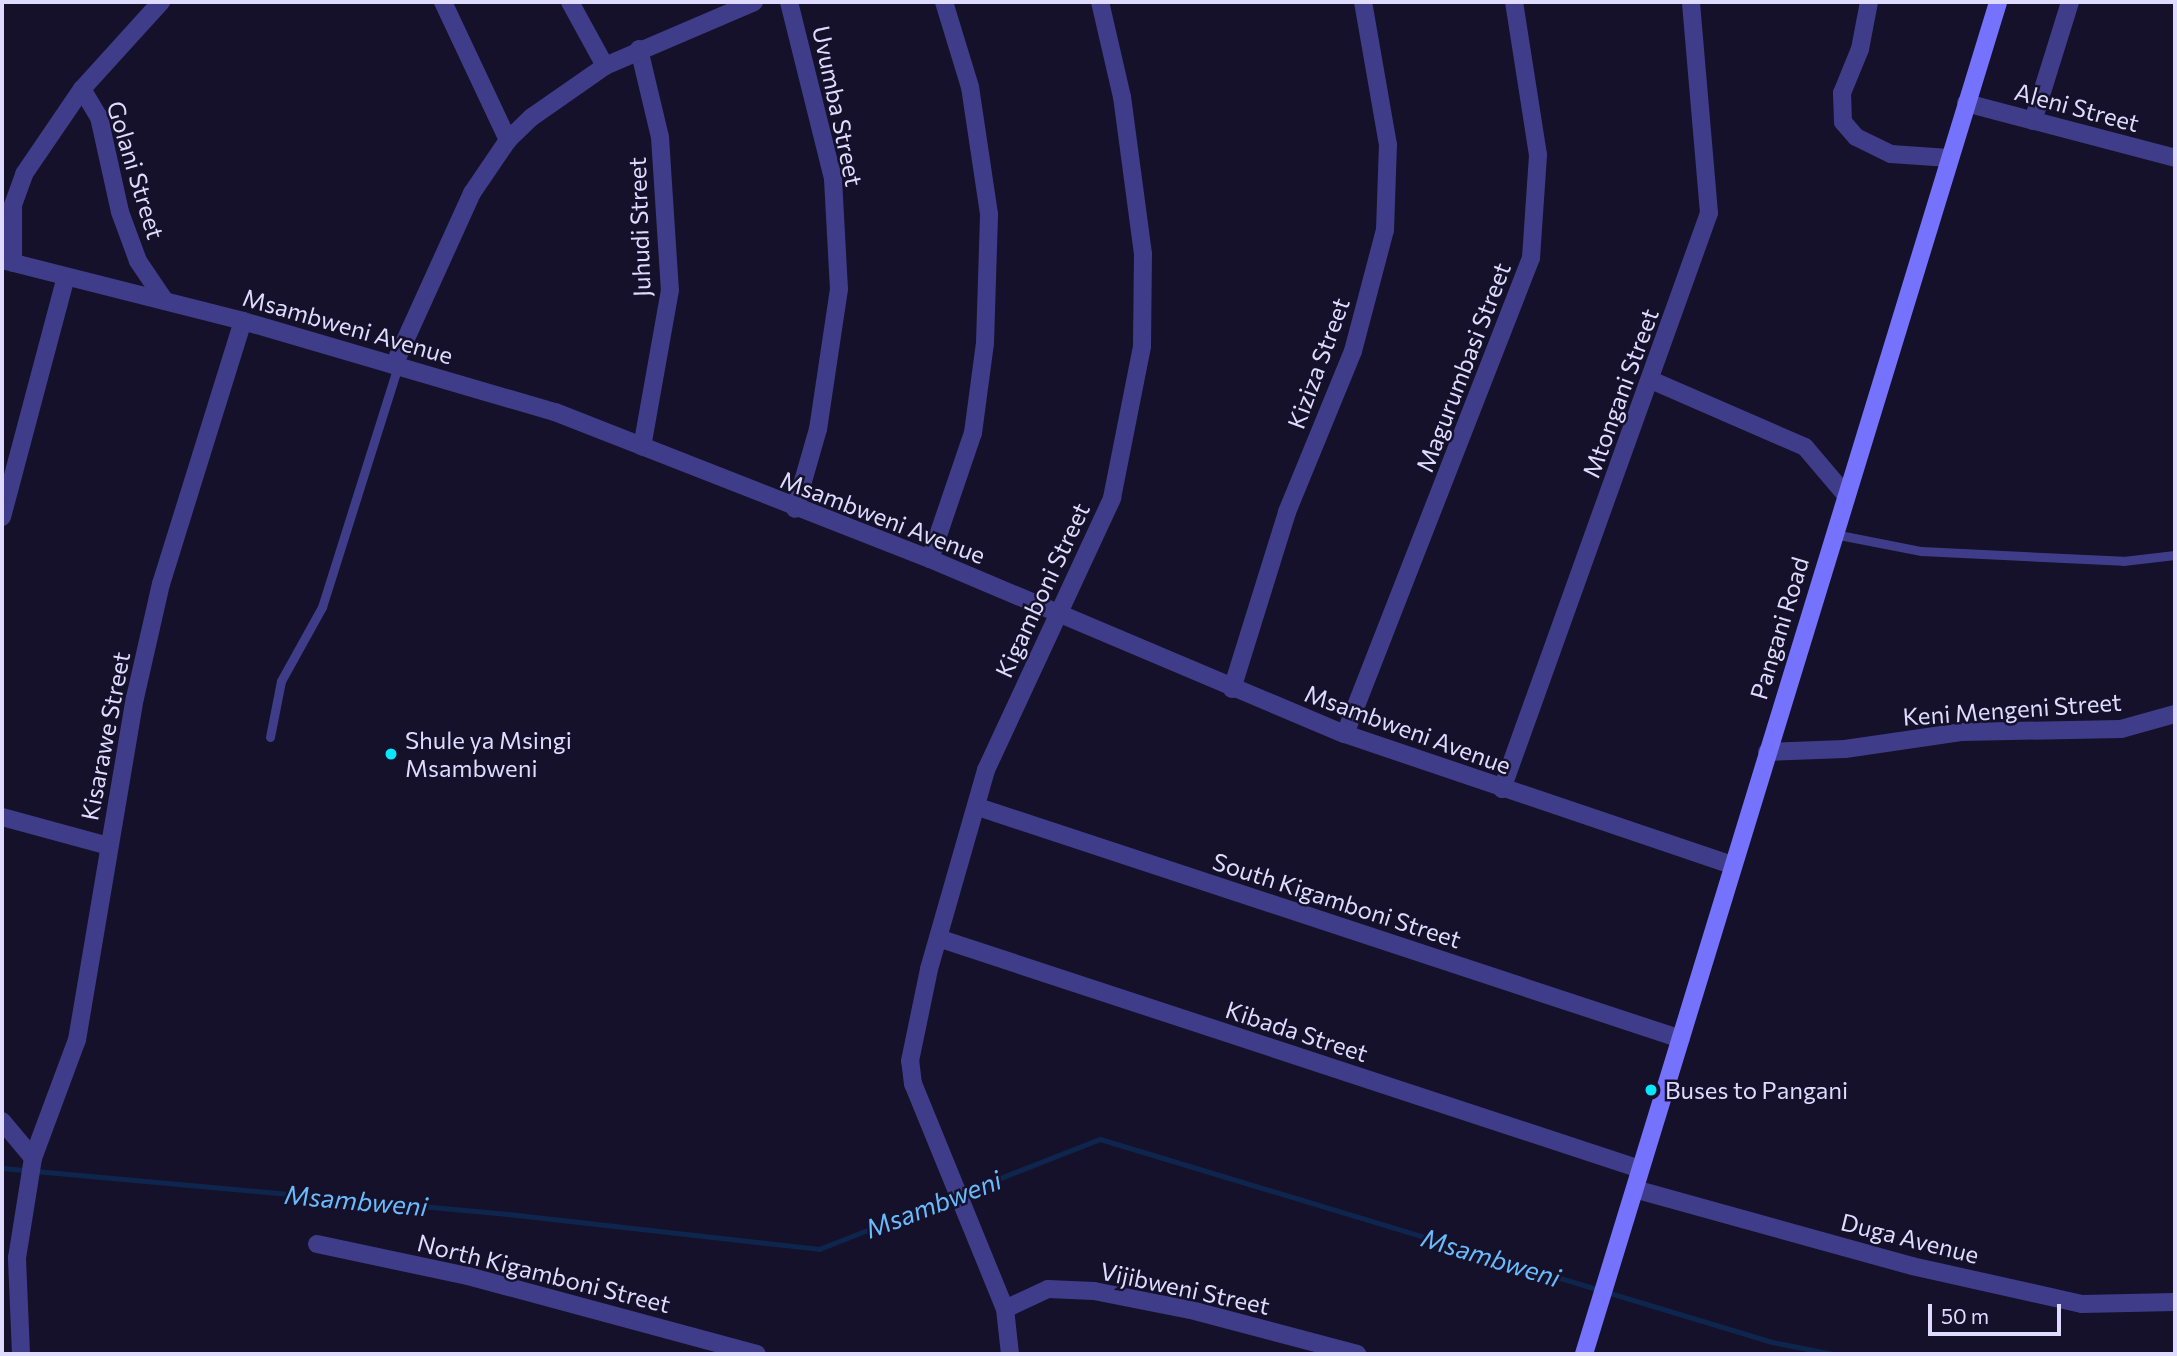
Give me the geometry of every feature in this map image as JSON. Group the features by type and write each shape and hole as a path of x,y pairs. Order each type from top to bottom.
{"main road":[{"name":"Pangani Road","path":"1584,1354 1638,1190 1640,1170 1834,534 1844,493 1998,2"}],"street":[{"path":"7,261 7,209 24,174 82,89 161,2"},
{"path":"443,2 509,140"},
{"path":"570,2 604,66"},
{"path":"396,365 472,194 509,140 532,117 604,66 724,6 754,2"},
{"name":"Uvumba Street","path":"789,2 833,178 839,289 818,429 795,509"},
{"path":"930,559 973,433 985,343 989,214 970,87 944,2"},
{"name":"Kigamboni Street","path":"1005,1309 910,1070 938,939 978,807 986,769 1055,614 1112,498 1142,346 1143,254 1122,97 1100,2"},
{"name":"Kiziza Street","path":"1232,689 1287,512 1353,351 1385,230 1388,145 1363,2"},
{"name":"Magurumbasi Street","path":"1345,734 1531,258 1538,155 1514,2"},
{"name":"Mtongani Street","path":"1502,789 1709,213 1691,2"},
{"path":"1869,2 1860,49 1842,93 1843,122 1856,137 1891,154 1949,158"},
{"path":"2033,121 2070,2"},
{"name":"Juhudi Street","path":"639,49 660,137 670,290 642,447"},
{"name":"Golani Street","path":"82,89 99,117 120,212 138,261 165,301"},
{"name":"Aleni Street","path":"1966,103 2175,158"},
{"name":"Msambweni Avenue","path":"7,261 243,321 555,412 795,509 930,559 1232,689 1345,734 1732,865"},
{"path":"2,517 10,443 66,277"},
{"name":"Kisarawe Street","path":"17,1258 33,1161 77,1041 109,846 161,584 243,321"},
{"path":"1651,380 1805,447 1844,493"},
{"name":"Keni Mengeni Street","path":"1767,752 1845,749 1961,732 2121,729 2175,714"},
{"name":"South Kigamboni Street","path":"978,807 1681,1039"},
{"path":"2,817 109,846"},
{"name":"Kibada Street","path":"938,939 1640,1170"},
{"path":"2,1121 33,1161"},
{"name":"Duga Avenue","path":"1638,1190 1912,1266 2082,1304 2175,1302"},
{"path":"2,1240 17,1258 21,1354"},
{"name":"North Kigamboni Street","path":"317,1244 468,1276 757,1354"},
{"name":"Vijibweni Street","path":"1005,1309 1048,1289 1094,1291 1191,1310 1357,1354"},
{"path":"1005,1309 1010,1354"}],"lane":[{"path":"270,737 281,681 322,607 396,365"},
{"path":"1834,534 1921,551 2123,561 2175,555"}],"waterway":[{"name":"Msambweni","path":"2,1168 508,1214 819,1249 1100,1139 1772,1342 1833,1354"}],"place":[{"name":"Shule ya Msingi Msambweni","path":"391,754"},
{"name":"Buses to Pangani","path":"1651,1090"}]}
